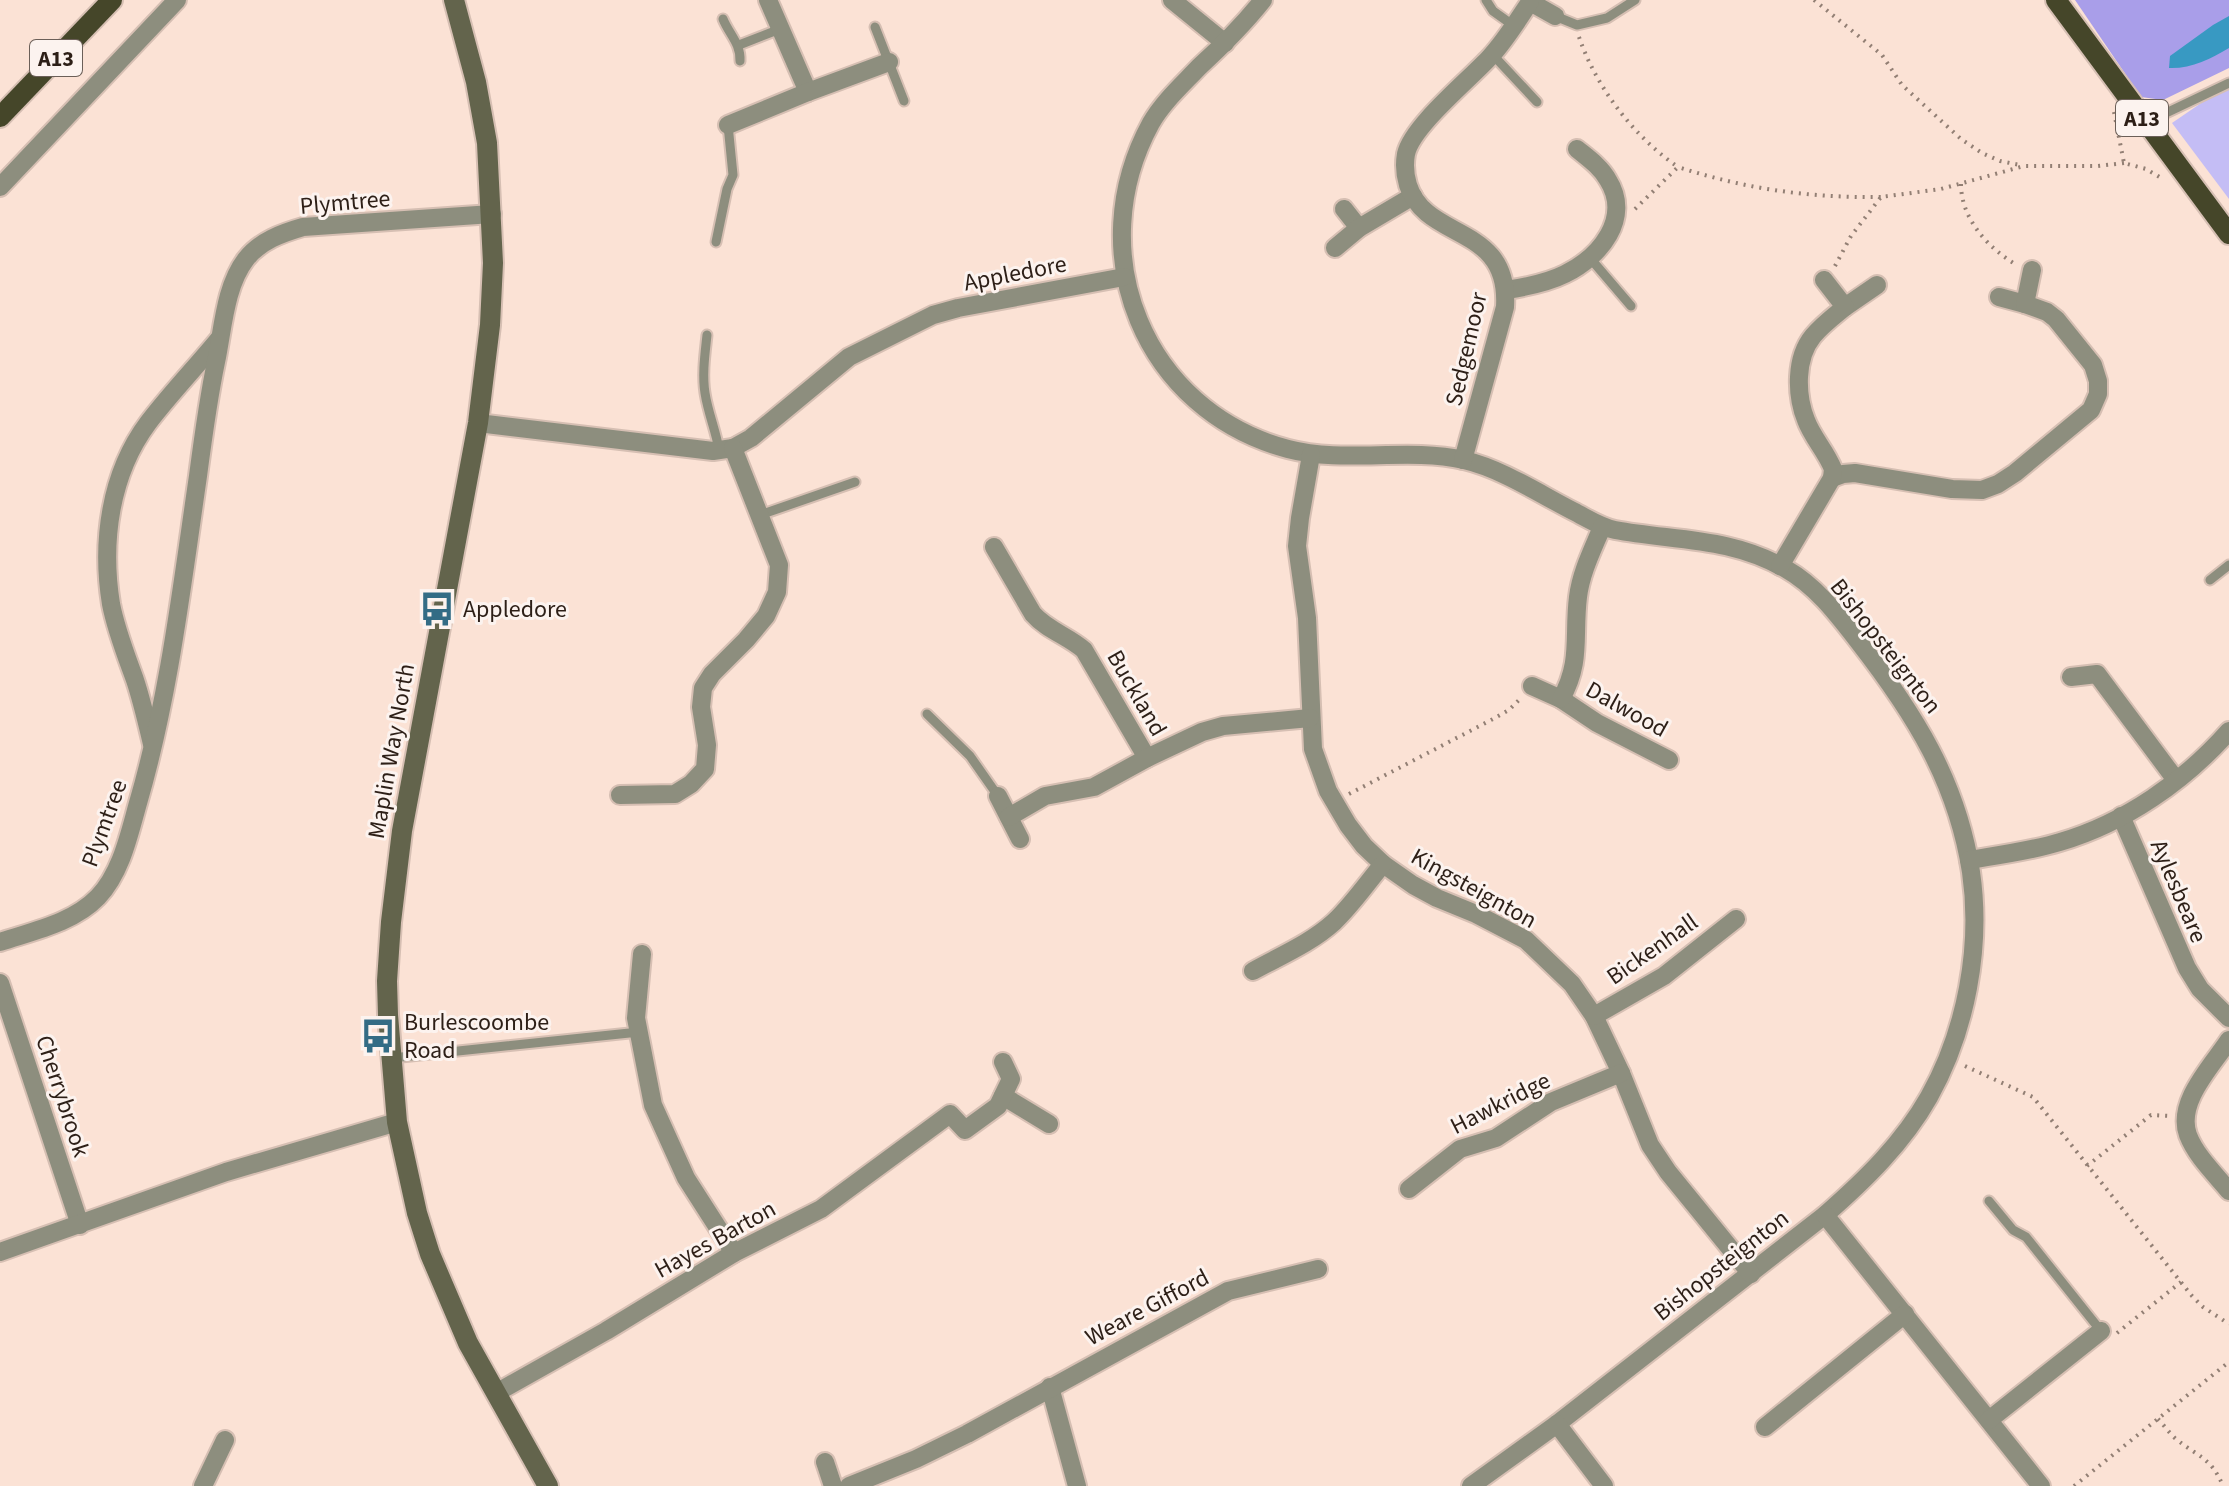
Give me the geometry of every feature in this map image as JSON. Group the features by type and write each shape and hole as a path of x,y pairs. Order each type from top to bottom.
{"main road":[{"name":"A13","path":"0,117 112,0"},
{"name":"A13","path":"2056,0 2229,234"}],"street":[{"path":"0,187 177,0"},
{"name":"Maplin Way North","path":"454,0 476,82 487,143 493,263 490,325 478,423 402,831 387,981 397,1122 417,1213 430,1254 468,1343 548,1486"},
{"path":"768,0 808,92"},
{"path":"1172,0 1225,43"},
{"name":"Bishopsteignton","path":"1263,0 1152,120 1124,197 1121,226 1124,277 1144,335 1173,378 1213,415 1261,440 1311,455 1405,454 1463,460 1502,474 1602,527 1724,545 1798,576 1830,606 1916,722 1941,768 1956,805 1973,888 1972,960 1960,1021 1929,1097 1893,1148 1858,1187 1825,1215 1557,1424 1471,1486"},
{"path":"1335,248 1359,228 1413,196 1405,170 1406,152 1414,138 1493,55 1530,1 1555,16"},
{"path":"728,125 889,62"},
{"path":"1506,290 1554,278 1577,267 1590,258 1612,230 1616,207 1610,182 1577,149"},
{"name":"Sedgemoor","path":"1413,196 1420,207 1474,240 1488,253 1503,276 1506,290 1505,307 1463,460"},
{"path":"1344,209 1359,228"},
{"name":"Plymtree","path":"0,942 87,908 114,874 132,826 154,749 207,403 235,276 246,258 260,245 282,233 303,227 492,214"},
{"path":"2025,304 2026,268"},
{"name":"Appledore","path":"726,449 751,438 849,357 933,315 1124,277"},
{"path":"1824,280 1845,307"},
{"path":"1780,566 1832,478 1830,460 1806,421 1799,394 1804,351 1811,338 1845,307 1877,285"},
{"path":"1832,478 1855,473 1952,489 1982,490 2015,473 2091,410 2098,394 2093,365 2056,319 2047,312 1999,297"},
{"name":"Plymtree","path":"154,749 111,605 109,525 120,476 131,450 147,424 221,337"},
{"path":"178,388 207,403"},
{"path":"478,423 679,448 726,449 760,515 779,565 777,592 766,616 712,674 703,688 701,707 707,745 705,769 691,784 675,794 620,795"},
{"name":"Kingsteignton","path":"1311,455 1297,546 1307,618 1313,749 1334,802 1364,846 1383,864 1437,898 1526,940 1572,984 1594,1016 1650,1145 1668,1172 1751,1274"},
{"name":"Dalwood","path":"1561,699 1574,669 1581,578 1602,527"},
{"name":"Buckland","path":"994,547 1033,614 1041,623 1084,650 1147,758"},
{"path":"2071,677 2097,674 2176,780"},
{"path":"136,683 166,680"},
{"name":"Dalwood","path":"1532,686 1669,760"},
{"name":"Buckland","path":"1009,817 1045,796 1094,787 1202,732 1223,726 1310,718"},
{"path":"1969,860 2058,843 2121,816 2176,780 2229,731"},
{"path":"998,796 1020,839"},
{"name":"Aylesbeare","path":"2121,816 2187,968 2200,989 2229,1018"},
{"path":"1253,971 1332,924 1383,864"},
{"name":"Bickenhall","path":"1594,1016 1664,976 1736,919"},
{"path":"642,954 636,1018 653,1105 686,1178 734,1253"},
{"name":"Cherrybrook","path":"0,983 80,1225"},
{"path":"2229,1040 2191,1098 2185,1117 2189,1137 2196,1149 2229,1191"},
{"path":"1003,1062 1011,1079 1003,1096 1049,1124"},
{"name":"Hawkridge","path":"1409,1189 1460,1149 1496,1138 1551,1102 1621,1073"},
{"name":"Hayes Barton","path":"496,1393 734,1253 821,1209 950,1114 965,1130 998,1106 1003,1096"},
{"path":"0,1252 226,1172 397,1122"},
{"path":"1825,1215 2041,1486"},
{"name":"Weare Gifford","path":"849,1486 967,1434 1228,1291 1318,1269"},
{"path":"1765,1427 1905,1314"},
{"path":"1989,1420 2108,1333"},
{"path":"1050,1387 1077,1486"},
{"path":"1557,1424 1604,1486"},
{"path":"203,1486 225,1440"},
{"path":"825,1462 833,1486"}],"lane":[{"path":"1486,0 1493,11 1514,26"},
{"path":"1555,16 1577,25 1607,18 1635,0"},
{"path":"723,19 739,45 740,61"},
{"path":"875,27 904,101"},
{"path":"739,45 780,29"},
{"path":"1493,55 1537,102"},
{"path":"2145,123 2229,83"},
{"path":"716,242 733,175 728,125"},
{"path":"1590,258 1631,306"},
{"path":"707,335 705,393 716,431 726,449"},
{"path":"760,515 855,482"},
{"path":"2210,580 2229,565"},
{"path":"927,714 970,756 998,796"},
{"path":"392,1058 639,1032"},
{"path":"1989,1201 2013,1230 2026,1237 2108,1333"}],"path":[{"path":"1814,0 1882,55 1902,85 1961,139 1982,153 2024,166 2124,163 2146,169 2168,182"},
{"path":"1577,25 1585,54 1598,79 1634,127 1663,157 1678,167 1729,182 1789,194 1847,198 1919,193 2024,166"},
{"path":"2113,109 2124,163"},
{"path":"1631,213 1678,167"},
{"path":"1961,184 1964,208 1974,225 1994,249 2026,268"},
{"path":"1824,280 1831,274 1851,236 1881,197"},
{"path":"1334,802 1501,715 1532,686"},
{"path":"1965,1066 2033,1097 2181,1282 2203,1307 2229,1324"},
{"path":"2087,1166 2151,1115 2174,1117"},
{"path":"2108,1333 2181,1282"},
{"path":"2074,1486 2229,1362"},
{"path":"2158,1419 2175,1438 2204,1457 2223,1486"}],"shaded area":[{"path":"2075,0 2229,0 2229,68 2163,100 2141,97"},
{"path":"2229,84 2229,199 2172,123"}],"water":[{"path":"2229,16 2229,48 2185,67 2169,68 2170,56"}],"place":[{"name":"Appledore","path":"437,609"},
{"name":"Burlescoombe Road","path":"378,1036"}]}
